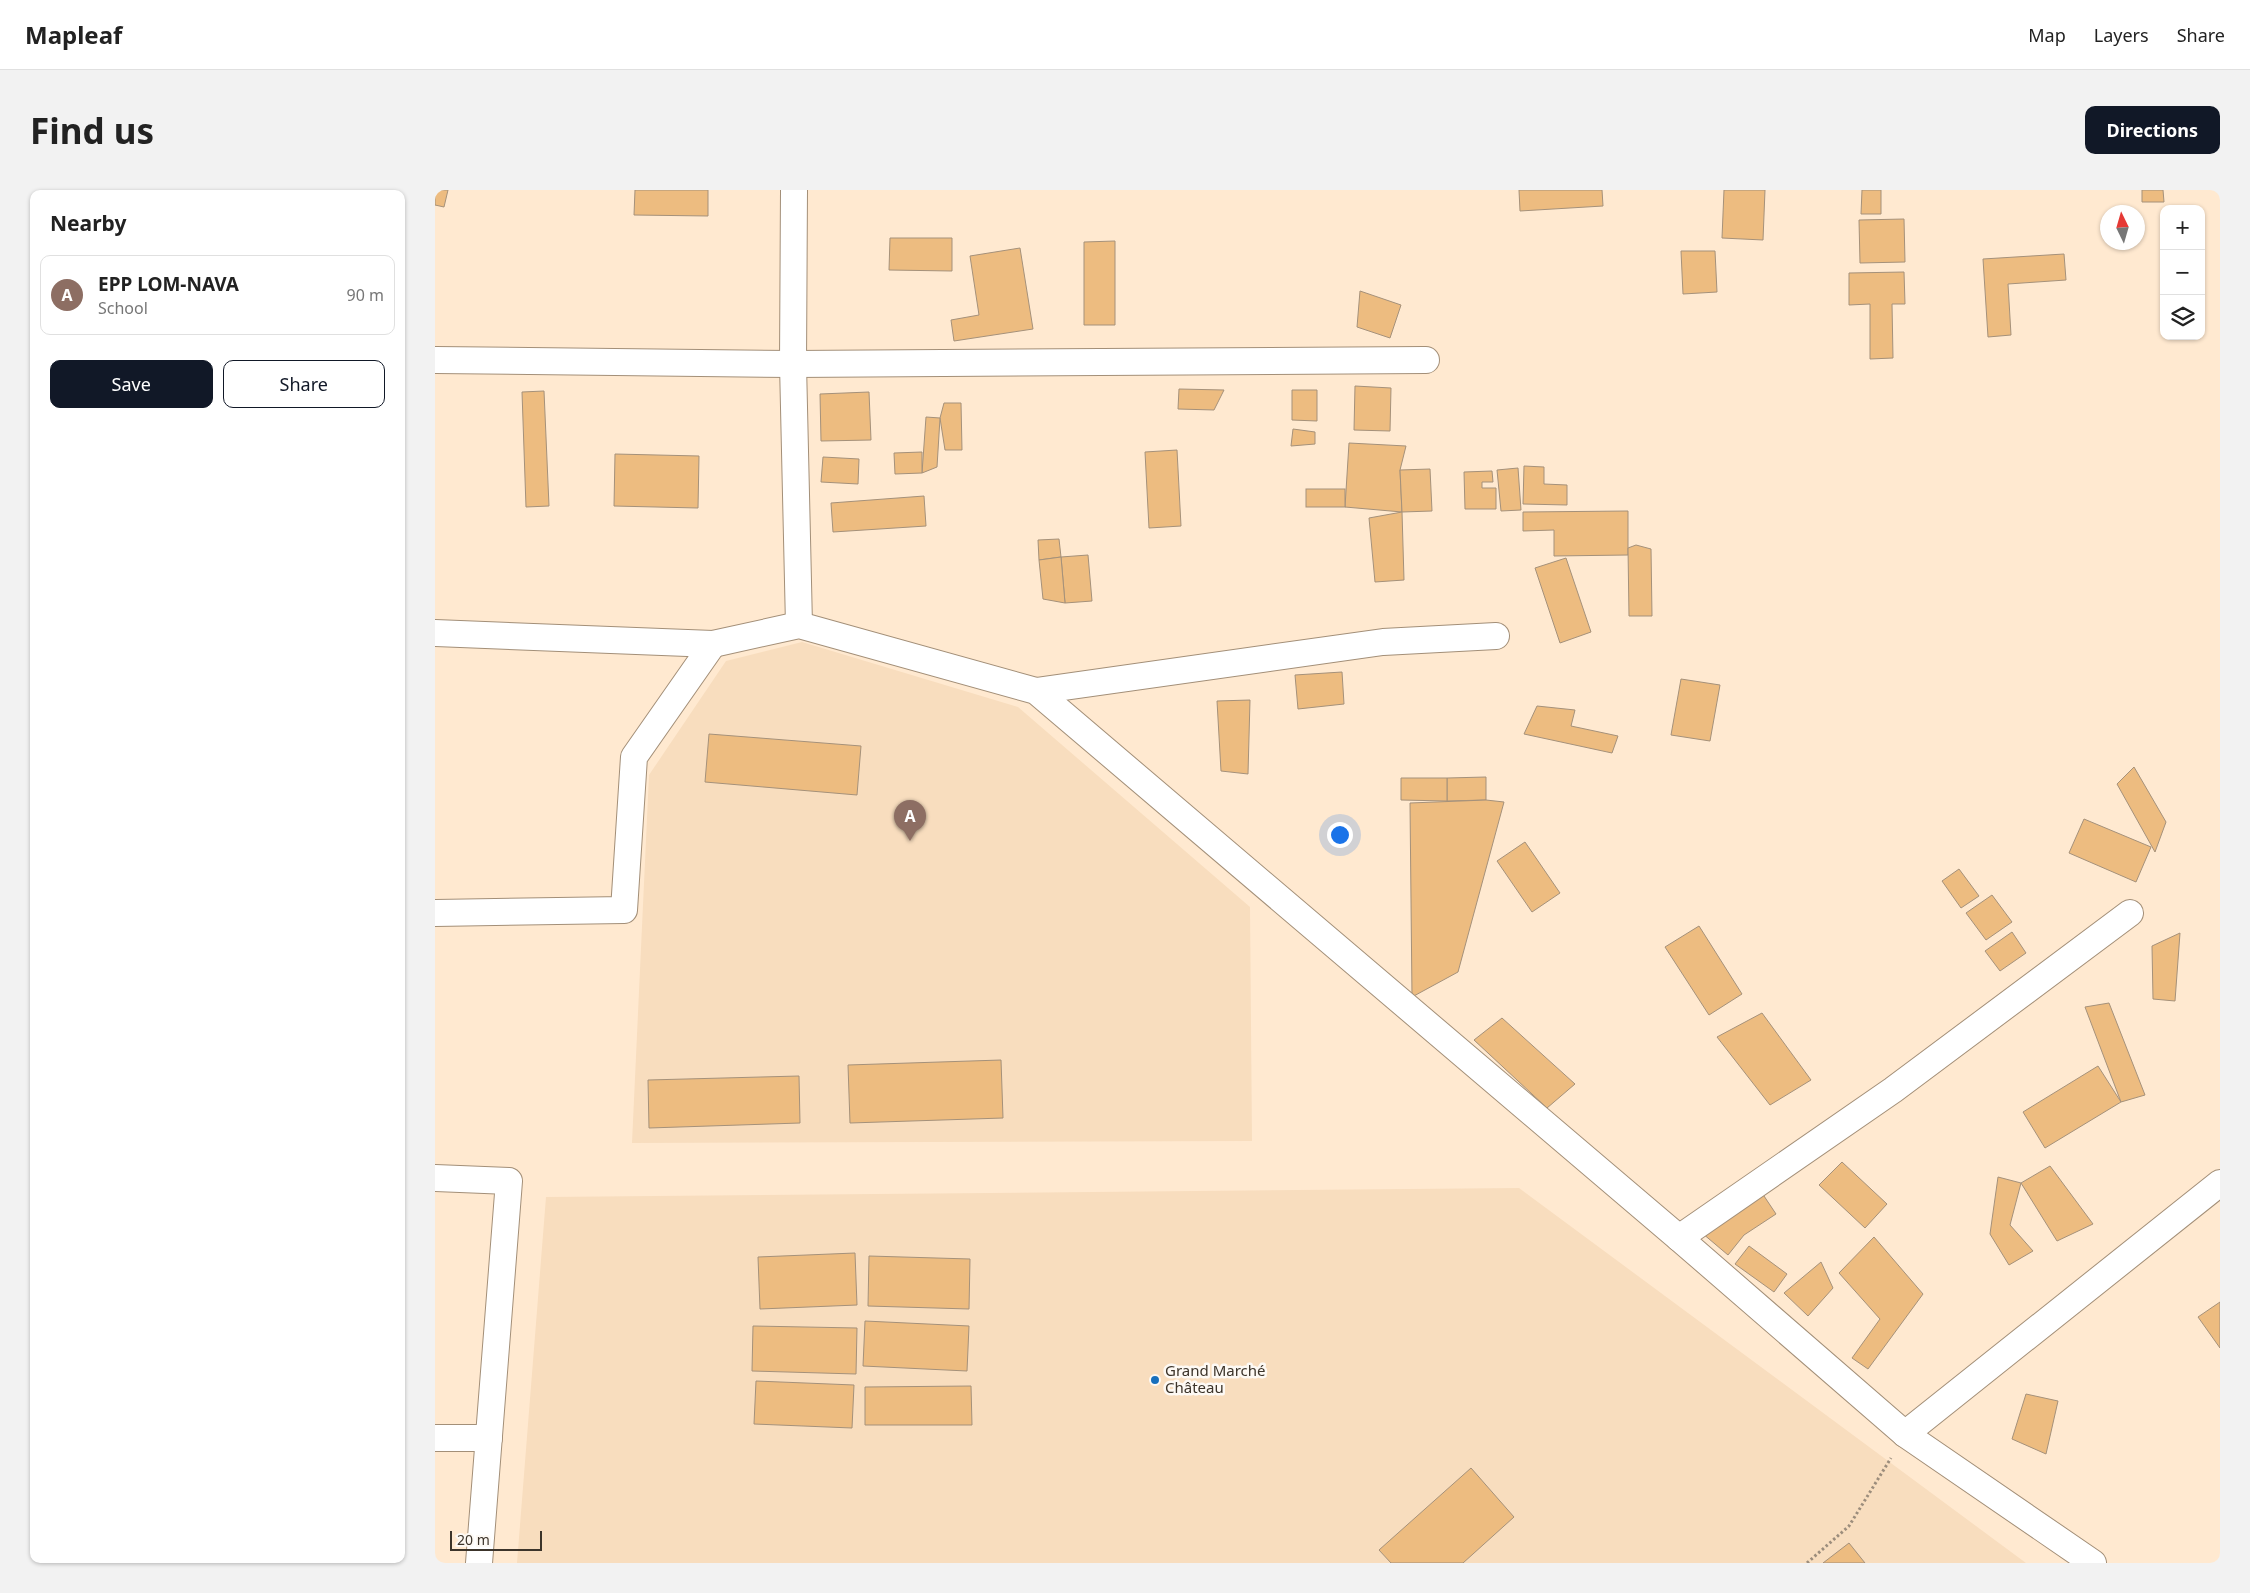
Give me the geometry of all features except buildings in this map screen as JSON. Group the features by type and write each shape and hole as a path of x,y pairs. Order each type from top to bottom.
{"street":[{"path":"794,190 793,364 799,625"},
{"path":"435,360 793,364 1426,360"},
{"path":"435,633 713,644 799,625 1036,691 1383,642 1496,636"},
{"path":"435,913 624,910 634,757 713,644"},
{"path":"1036,691 1679,1238 1905,1434 2093,1563"},
{"path":"1679,1238 1893,1090 2130,913"},
{"path":"435,1178 509,1181 479,1563"},
{"path":"1905,1434 2220,1183"},
{"path":"435,1438 489,1438"}],"path":[{"path":"1807,1563 1849,1526 1905,1434"}],"shaded area":[{"path":"802,642 1018,707 1250,907 1252,1141 632,1143 649,775 726,661"},
{"name":"Grand Marché Château","path":"1519,1188 2026,1563 517,1563 546,1197"}],"place":[{"name":"EPP LOM-NAVA","path":"910,841"},
{"name":"Grand Marché Château","path":"1155,1380"}]}
